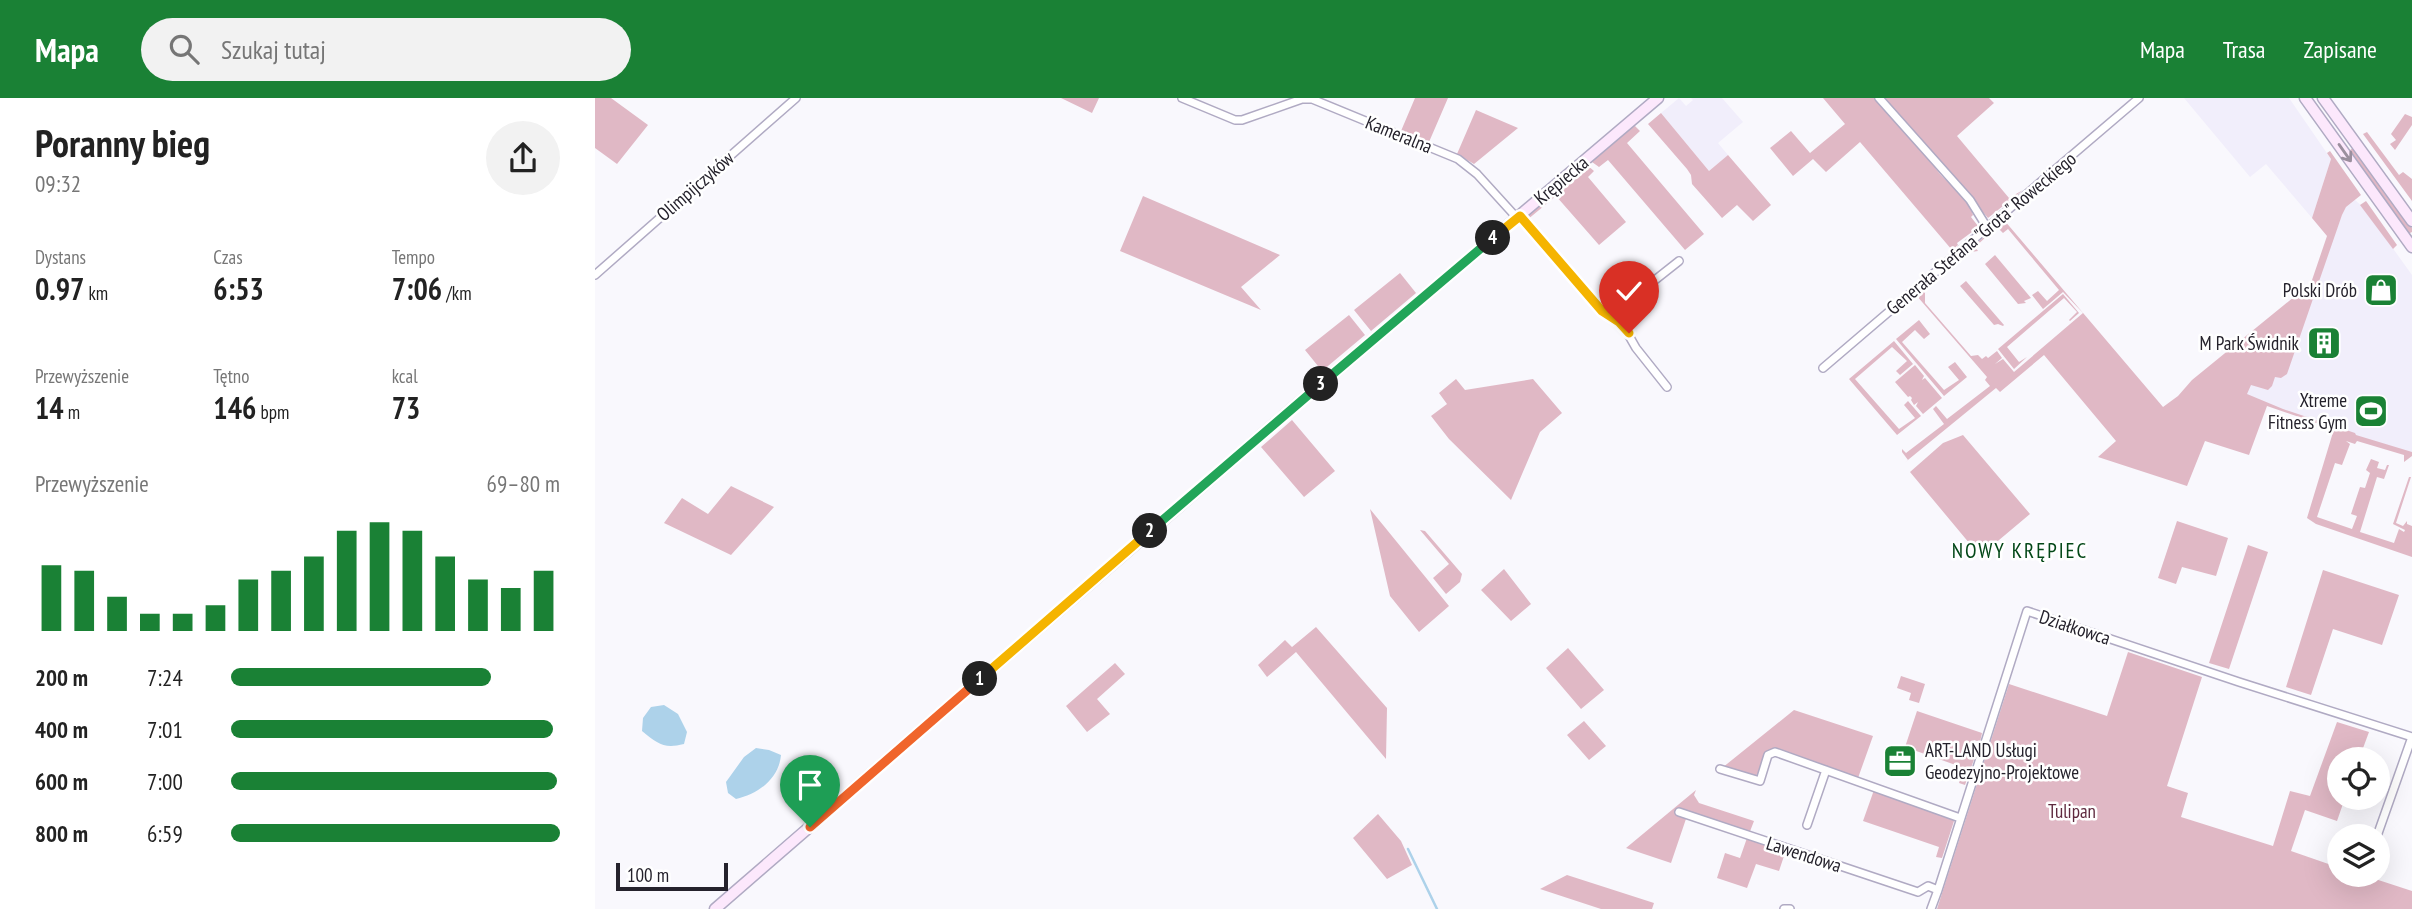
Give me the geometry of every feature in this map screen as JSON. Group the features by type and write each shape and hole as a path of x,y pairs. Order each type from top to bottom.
{"street":[{"name":"Olimpijczyków","path":"595,275 796,98"},
{"name":"Kameralna","path":"1182,98 1235,120 1302,99 1313,99 1458,159 1477,174 1518,217 1602,311 1624,327 1636,348 1667,387"},
{"name":"Krępiecka","path":"716,909 1145,536 1658,98"},
{"path":"1879,98 1970,200 1988,229"},
{"name":"Generała Stefana \"Grota\" Roweckiego","path":"1823,368 2139,98"},
{"path":"2305,98 2412,247"},
{"path":"2323,98 2412,221"},
{"path":"1613,318 1641,291 1679,261"},
{"name":"Działkowca","path":"1931,909 2027,611 2412,737"},
{"path":"2381,824 2412,737"},
{"path":"1720,769 1760,780 1768,755 1775,752 1961,818"},
{"path":"1807,825 1826,770"},
{"name":"Lawendowa","path":"1679,812 1918,892 1928,886 1938,890"},
{"path":"1784,909 1790,909"}],"shaded area":[{"path":"1679,98 1686,106 1693,100 1691,98 1722,98 1743,122 1718,143 1728,155 1709,171 1661,113"},
{"path":"2184,98 2289,98 2331,159 2312,218 2266,164 2250,177"},
{"path":"2355,200 2364,208 2412,275 2412,455 2197,381 2315,288 2342,215 2346,207"}],"green space":[{"path":"595,98 611,98 648,125 617,164 595,148"},
{"path":"1061,98 1099,98 1092,113"},
{"path":"1415,98 1448,98 1429,142 1401,131"},
{"path":"1823,98 1877,98 1930,157 1939,173 1965,199 1973,215 1971,217 1978,226 1976,229 1952,250 1860,142 1826,172 1813,159 1793,176 1770,148 1791,131 1810,153 1845,124"},
{"path":"1881,98 1989,98 1994,103 1957,136 2009,198 2023,190 1988,218 1903,119"},
{"path":"1476,110 1518,128 1474,164 1457,154"},
{"path":"1661,113 1709,171 1728,155 1771,205 1753,221 1737,205 1722,218 1692,184 1687,169 1648,124"},
{"path":"2405,114 2412,117 2412,125 2395,150 2390,144 2396,140 2391,134"},
{"path":"1635,126 1640,131 1627,143 1704,234 1685,250 1608,160 1599,167 1592,162 1593,158 1630,127"},
{"path":"2367,132 2399,175 2403,172 2412,179 2412,201 2363,134"},
{"path":"2354,147 2412,228 2412,232 2408,234 2349,151"},
{"path":"2330,151 2361,195 2346,207 2342,215 2287,374 2281,378 2275,377 2268,390 2251,385 2247,394 2356,435 2412,452 2412,456 2404,462 2404,455 2357,441 2355,444 2346,441 2350,444 2342,465 2335,463 2317,517 2352,529 2357,516 2351,514 2360,487 2365,488 2370,473 2366,470 2371,459 2379,462 2377,468 2385,470 2389,465 2384,479 2377,477 2360,532 2394,543 2399,529 2404,532 2405,530 2393,524 2411,477 2396,523 2403,526 2407,521 2407,524 2412,526 2412,557 2316,524 2307,518 2334,429 2267,406 2249,455 2205,441 2187,486 2098,457 2116,441 2044,355 2000,392 1996,388 1908,460 1902,449 1906,453 1944,424 1933,409 1936,406 1947,419 1990,386 1985,380 1987,377 1916,295 1922,291 1925,293 1925,303 1971,356 1988,358 1997,351 2002,358 1995,364 2003,359 2014,372 2083,313 2063,292 2043,309 2032,295 2038,291 2047,301 2059,290 2008,229 2003,233 1997,227 1975,247 1978,251 1971,252 1970,249 2004,220 2163,407 2311,283 2327,236 2312,218 2331,159 2327,153"},
{"path":"1587,165 1594,171 1588,177 1626,222 1599,245 1556,196 1527,220 1529,213"},
{"path":"1143,196 1280,255 1241,287 1261,310 1120,251"},
{"path":"2366,201 2397,245 2393,249 2360,205"},
{"path":"1995,255 2031,298 2024,301 2026,303 2018,304 1985,264"},
{"path":"1400,273 1416,293 1371,331 1354,310"},
{"path":"1966,281 2003,326 1994,325 1960,286"},
{"path":"2063,294 2079,313 2069,320 2077,312 2064,298 2007,347 2019,362 2027,357 2014,369 1998,349"},
{"path":"1349,315 1365,335 1322,371 1305,350"},
{"path":"1919,320 1930,334 1924,339 1915,330 1902,342 1944,390 1959,380 1948,367 1955,362 1967,377 1944,396 1896,339"},
{"path":"1894,341 1913,364 1900,375 1896,371 1907,361 1892,347 1855,379 1899,429 1915,418 1904,405 1908,401 1921,416 1897,435 1849,379"},
{"path":"1915,365 1924,376 1922,380 1925,378 1942,398 1923,414 1916,406 1918,402 1914,405 1912,398 1895,382"},
{"path":"1456,379 1465,390 1533,379 1562,413 1540,432 1511,500 1449,439 1431,416 1447,404 1439,393"},
{"path":"1292,420 1335,471 1304,497 1261,447"},
{"path":"1963,435 2030,514 1980,556 1910,472 1943,443"},
{"path":"731,486 774,507 731,555 664,523 682,498 708,514"},
{"path":"1370,509 1449,606 1419,632 1390,596"},
{"path":"2177,521 2228,538 2216,576 2182,567 2176,584 2158,578"},
{"path":"1420,530 1425,531 1462,574 1460,582 1446,594 1433,578 1449,564"},
{"path":"2248,545 2268,552 2229,669 2209,663"},
{"path":"1504,569 1531,604 1511,621 1481,590"},
{"path":"2323,570 2399,595 2382,645 2333,629 2311,695 2286,687"},
{"path":"1316,627 1387,708 1386,759 1296,652 1267,677 1258,665 1285,640 1292,647"},
{"path":"1568,648 1604,690 1581,709 1546,668"},
{"name":"Tulipan","path":"2128,652 2202,677 2167,786 2188,793 2181,817 2273,846 2290,791 2310,796 2327,749 2327,810 2341,810 2337,821 2305,810 2291,851 2327,863 2327,887 2390,887 2390,884 2412,891 2412,909 1937,909 2009,684 2107,716"},
{"path":"1115,663 1125,674 1097,699 1110,714 1087,732 1066,706"},
{"path":"1901,676 1925,684 1919,703 1909,700 1911,693 1897,688"},
{"path":"1794,710 1873,736 1858,778 1772,749 1766,753 1759,773 1755,776 1722,768"},
{"path":"1917,711 1982,733 1980,742 1974,740 1972,745 1978,748 1965,785 1959,783 1964,768 1905,747"},
{"path":"1584,721 1606,746 1589,760 1567,735"},
{"name":"Tulipan","path":"2337,722 2369,732 2363,747 2328,747"},
{"path":"1696,790 1694,795 1699,803 1754,821 1749,834 1688,813 1671,863 1626,848"},
{"path":"1874,790 1955,818 1942,858 1936,857 1939,847 1863,821"},
{"path":"1378,814 1401,841 1412,865 1387,879 1353,838"},
{"path":"1747,838 1786,850 1779,871 1756,864 1747,888 1717,878 1725,853 1740,858"},
{"path":"1567,875 1654,903 1652,909 1601,909 1540,889"}],"water":[{"path":"664,705 678,714 687,732 684,744 661,744 642,731 643,718 651,707"},
{"path":"756,748 781,755 779,764 766,784 736,799 728,793 726,782 744,757"}],"waterway":[{"path":"1408,849 1437,909"}],"place":[{"name":"Polski Drób","path":"2381,290"},
{"name":"M Park Świdnik","path":"2324,343"},
{"name":"Xtreme Fitness Gym","path":"2371,411"},
{"name":"ART-LAND Usługi Geodezyjno-Projektowe","path":"1900,761"}],"district":[{"name":"NOWY KRĘPIEC","path":"2020,551"}],"route":[{"path":"810,827 1288,412 1520,216 1602,311 1619,322 1629,333"}]}
